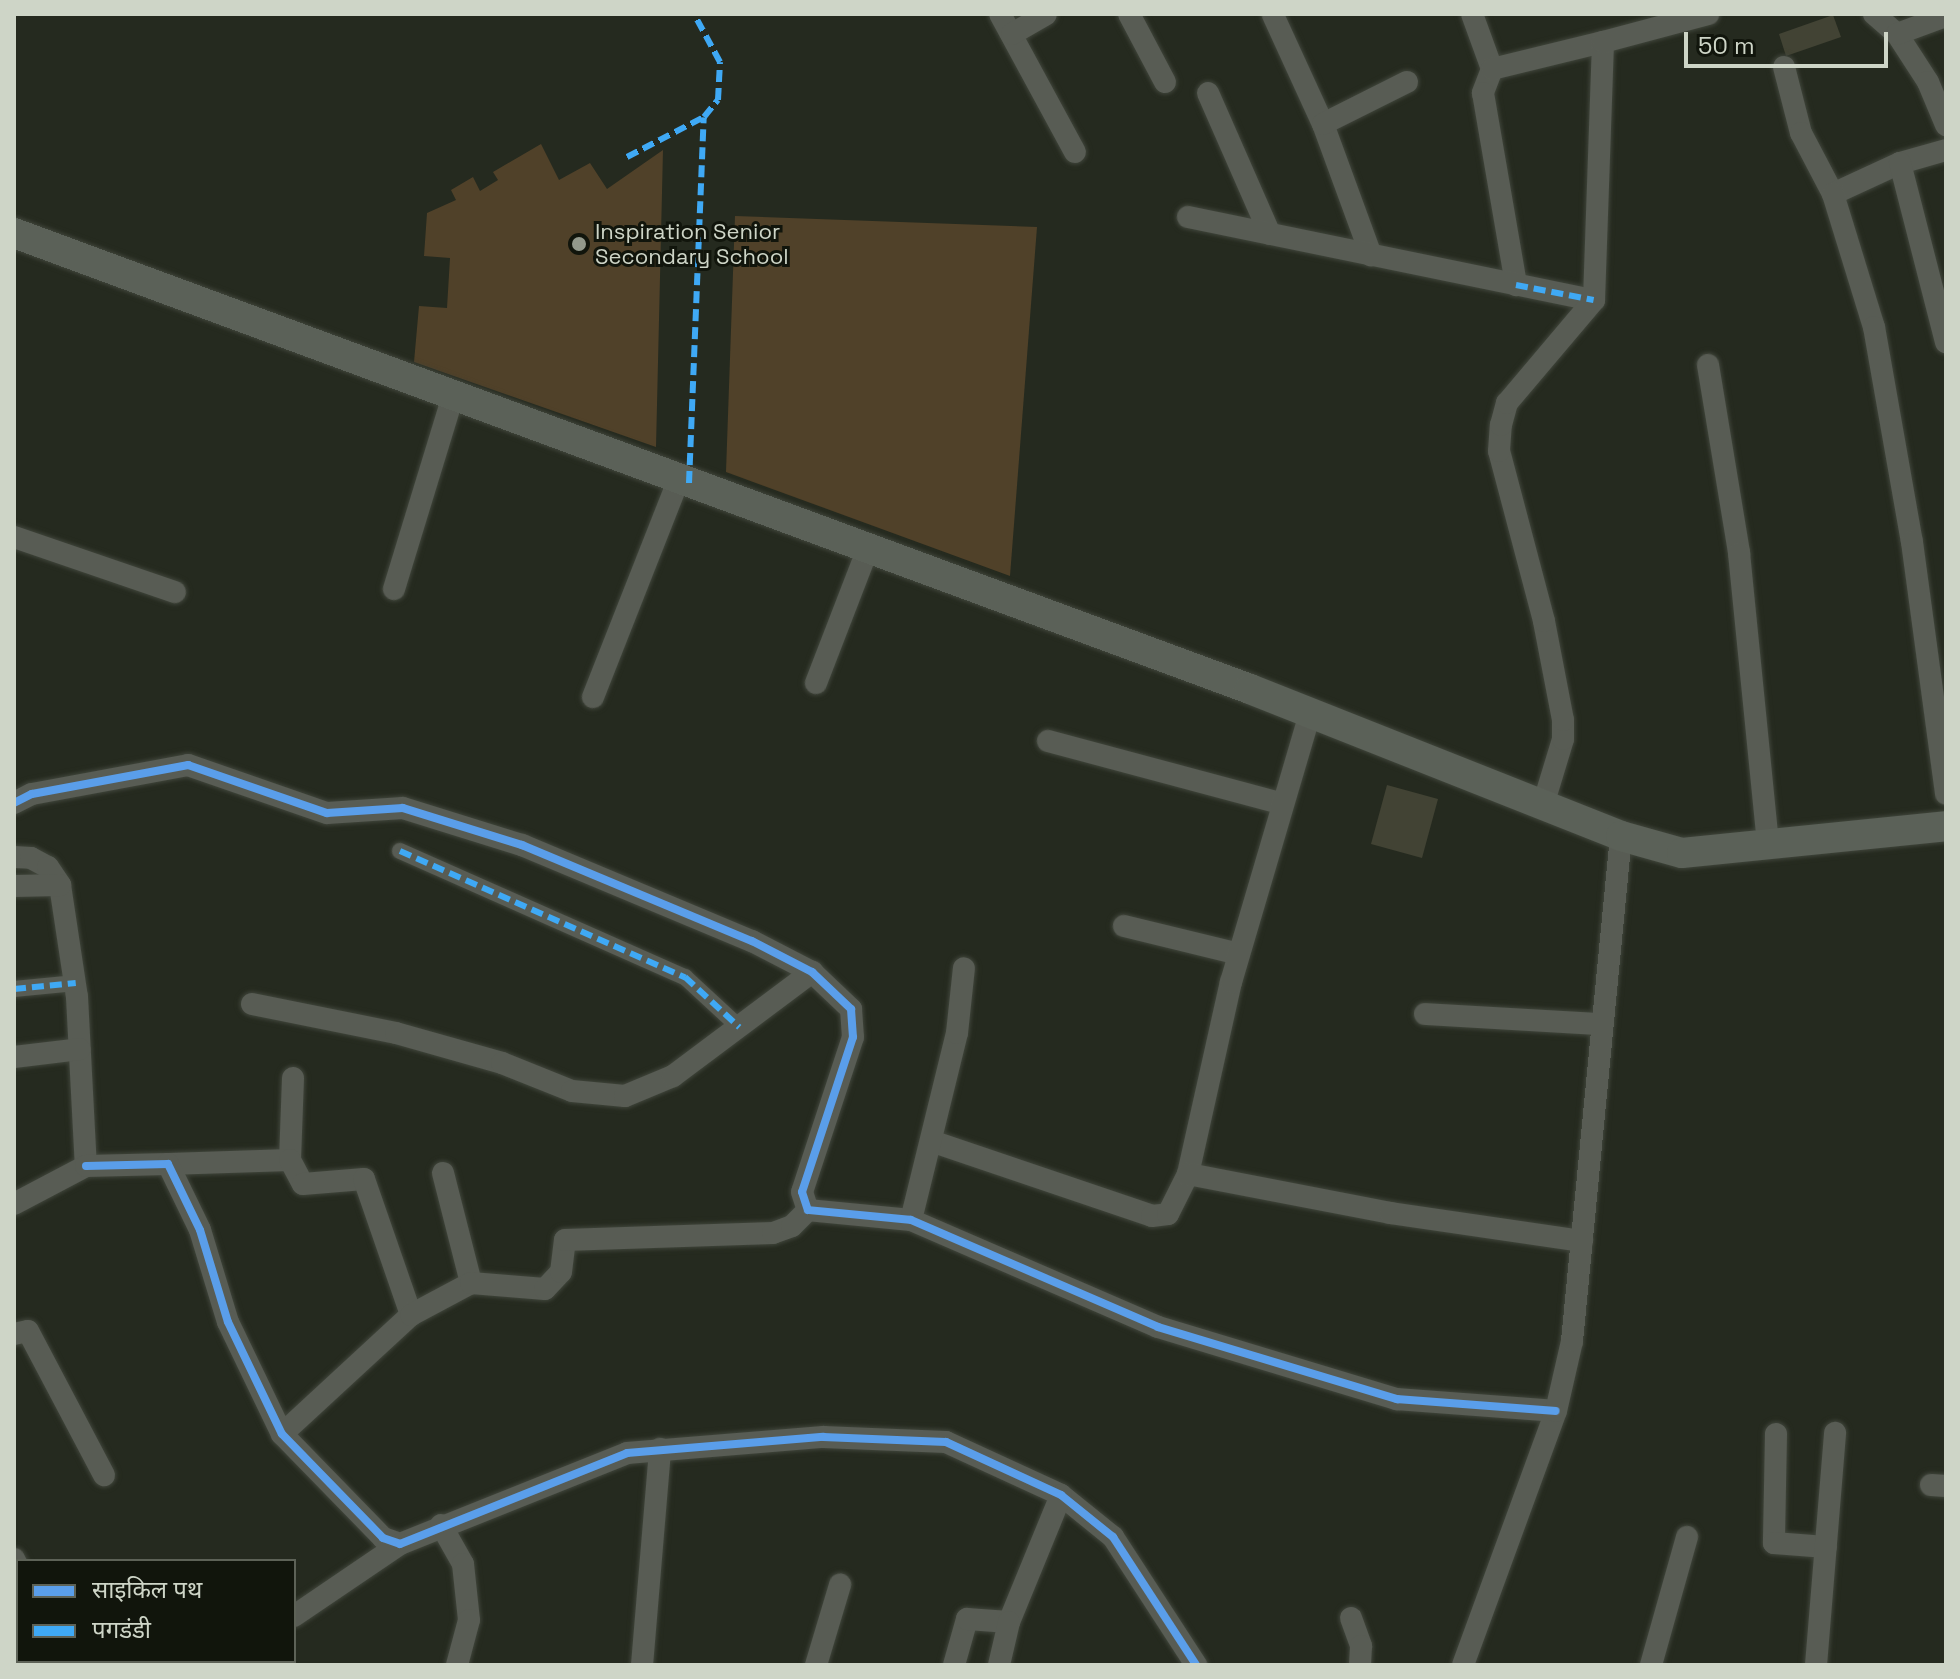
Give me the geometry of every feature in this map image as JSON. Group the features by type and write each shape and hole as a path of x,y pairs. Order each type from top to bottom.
{"main road":[{"path":"14,233 1310,713 1621,836 1682,853 1768,841 1946,826"}],"street":[{"path":"1000,14 1075,152"},
{"path":"1012,34 1046,14"},
{"path":"1129,14 1165,82"},
{"path":"1472,14 1492,69 1483,93 1516,285"},
{"path":"1492,69 1708,14"},
{"path":"1874,14 1897,34 1928,82 1946,125"},
{"path":"1273,15 1323,124 1371,255"},
{"path":"1897,34 1946,16"},
{"path":"1543,805 1563,739 1563,720 1544,621 1499,451 1500,438 1507,403 1594,300 1603,42"},
{"path":"1784,67 1801,133 1833,194 1874,327 1912,542 1946,794"},
{"path":"1323,124 1407,82"},
{"path":"1208,93 1270,234"},
{"path":"1833,194 1900,163 1946,150"},
{"path":"1900,163 1946,342"},
{"path":"1188,217 1594,300"},
{"path":"1708,365 1739,553 1768,841"},
{"path":"394,589 453,396"},
{"path":"593,697 679,479"},
{"path":"14,537 175,592"},
{"path":"816,683 868,548"},
{"path":"934,1142 1152,1216 1168,1214 1188,1174 1239,954 1310,713"},
{"path":"1048,741 1283,804"},
{"path":"14,803 32,794 188,765 327,813 403,808 522,845 752,941 812,972 851,1009 853,1037 802,1192 808,1210"},
{"path":"1463,1665 1556,1411 1572,1341 1600,1024 1621,836"},
{"path":"400,851 685,977 739,1027"},
{"path":"14,857 48,867 60,885 76,983 86,1166"},
{"path":"14,886 60,885"},
{"path":"1124,926 1239,954"},
{"path":"911,1220 934,1142 957,1033 964,968"},
{"path":"252,1004 396,1033 502,1063 572,1091 625,1096 673,1076 812,972"},
{"path":"14,989 76,983"},
{"path":"1425,1014 1600,1024"},
{"path":"14,1057 80,1049"},
{"path":"293,1078 290,1160 303,1184 364,1179 411,1315"},
{"path":"14,1204 86,1166 290,1160"},
{"path":"168,1164 200,1230 228,1322 282,1434 383,1538 400,1544"},
{"path":"443,1173 471,1283"},
{"path":"1188,1174 1390,1213 1582,1241"},
{"path":"808,1210 911,1220 1158,1327 1382,1394 1556,1411"},
{"path":"282,1434 411,1315 471,1283 545,1289 561,1272 565,1240 773,1233 792,1226 808,1210"},
{"path":"14,1334 28,1331 104,1475"},
{"path":"1816,1665 1835,1433"},
{"path":"1776,1434 1774,1543 1826,1547"},
{"path":"296,1615 400,1544 627,1453 823,1437 946,1442 1061,1495 1113,1537 1196,1665"},
{"path":"642,1665 660,1449"},
{"path":"999,1665 1009,1622 1061,1495"},
{"path":"441,1525 463,1564 469,1620 457,1665"},
{"path":"1651,1665 1687,1537"},
{"path":"816,1665 840,1585"},
{"path":"1351,1618 1363,1655 1360,1665"},
{"path":"954,1665 967,1619 1009,1622"}],"shaded area":[{"path":"541,144 559,180 590,163 607,189 663,150 656,447 414,362 419,306 447,308 450,258 424,256 427,213 456,200 451,190 473,177 480,191 498,180 493,172"},
{"path":"735,216 1037,227 1010,576 726,472"}],"building":[{"path":"1833,15 1841,37 1786,56 1779,34"},
{"path":"1387,785 1438,799 1422,858 1371,844"}],"marked path":[{"path":"627,157 704,117 718,100 720,62 694,14"},
{"path":"689,483 704,117"},
{"path":"1516,285 1594,300"},
{"path":"400,851 685,977 739,1027"},
{"path":"14,989 76,983"}],"cycle path":[{"path":"14,803 32,794 188,765 327,813 403,808 522,845 752,941 812,972 851,1009 853,1037 802,1192 808,1210 911,1220 1158,1327 1397,1399 1556,1411"},
{"path":"86,1166 168,1164 200,1230 228,1322 282,1434 383,1538 400,1544 627,1453 823,1437 946,1442 1061,1495 1113,1537 1196,1665"}],"place":[{"name":"Inspiration Senior Secondary School","path":"579,244"}]}
